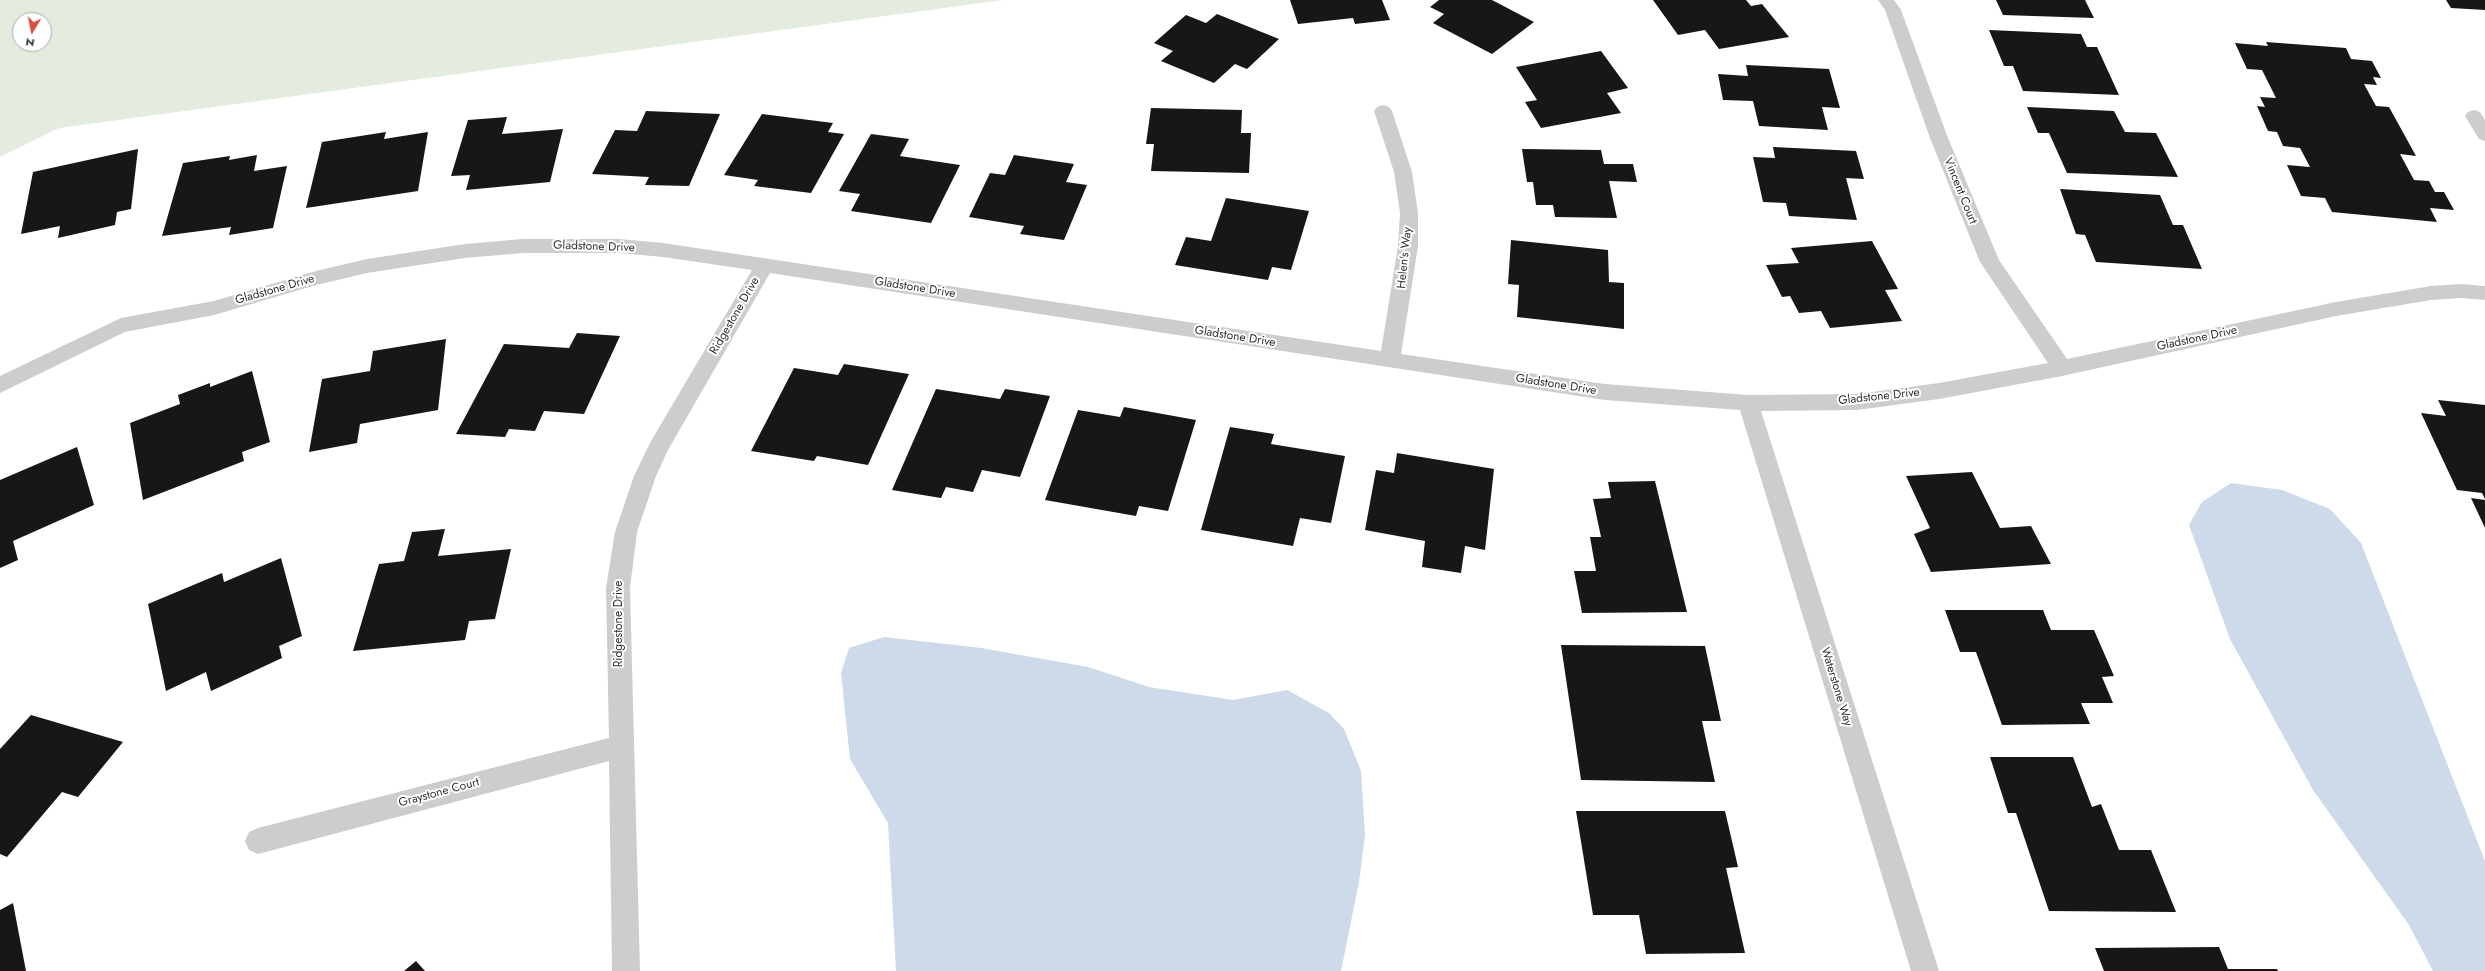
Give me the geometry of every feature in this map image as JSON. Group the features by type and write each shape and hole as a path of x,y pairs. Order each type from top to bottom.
{"street":[{"name":"Vincent Court","path":"1886,0 1893,10 1939,138 1990,262 2062,368"},
{"name":"Helen's Way","path":"1383,111 1402,172 1409,213 1408,246 1390,360"},
{"path":"2474,116 2485,135"},
{"name":"Gladstone Drive","path":"0,385 122,325 214,308 302,282 367,266 464,251 571,245 663,250 1605,392 1748,403 1857,402 1938,391 2062,368 2344,308 2432,293 2460,291 2485,293"},
{"name":"Ridgestone Drive","path":"626,971 618,588 626,532 645,476 659,447 765,265"},
{"name":"Waterstone Way","path":"1748,403 1925,971"},
{"name":"Graystone Court","path":"258,841 621,746"}],"shaded area":[{"path":"0,0 1003,0 59,128 0,157"}],"water":[{"path":"2231,483 2282,490 2330,509 2361,543 2485,861 2485,971 2433,971 2409,925 2313,790 2230,639 2189,525 2202,502"},
{"path":"884,637 981,648 1088,667 1149,687 1233,700 1287,690 1329,713 1344,729 1361,771 1365,835 1359,882 1341,971 896,971 888,823 850,759 841,673 849,648"}],"building":[{"path":"1290,0 1382,0 1390,20 1355,24 1353,18 1298,24"},
{"path":"1439,0 1492,0 1534,22 1492,54 1433,23 1444,14 1430,7"},
{"path":"1653,0 1746,0 1751,6 1762,4 1789,37 1719,49 1705,30 1678,35"},
{"path":"1996,0 2085,0 2094,18 2003,15"},
{"path":"2446,0 2485,0 2485,10 2451,8"},
{"path":"1217,14 1279,39 1247,69 1235,64 1214,83 1161,61 1173,51 1154,43 1186,15 1206,23"},
{"path":"1989,30 2081,34 2087,47 2097,47 2119,95 2023,91 2013,66 2004,66"},
{"path":"2266,42 2346,48 2351,59 2372,61 2381,78 2373,77 2377,85 2364,84 2376,106 2389,107 2416,156 2400,154 2414,180 2429,181 2435,192 2444,192 2454,210 2430,208 2437,222 2332,212 2325,198 2301,196 2287,165 2310,167 2300,148 2283,146 2277,132 2268,131 2257,106 2265,107 2260,97 2276,98 2262,70 2247,69 2235,43 2268,46"},
{"path":"1601,51 1628,88 1607,93 1621,113 1541,128 1525,102 1537,100 1516,67"},
{"path":"1746,65 1829,69 1840,108 1822,107 1828,130 1759,126 1753,101 1723,100 1718,74 1748,76"},
{"path":"2027,107 2114,111 2125,132 2156,133 2178,177 2067,173 2049,133 2038,133"},
{"path":"1151,108 1242,110 1241,133 1251,133 1249,173 1151,171 1154,144 1146,144"},
{"path":"646,111 720,114 689,186 645,185 649,177 592,174 615,130 637,131"},
{"path":"762,114 833,123 828,132 844,134 811,193 754,186 758,180 724,175"},
{"path":"507,117 502,134 563,129 550,182 466,190 470,175 451,176 468,120"},
{"path":"386,132 384,139 428,132 418,191 306,208 322,142"},
{"path":"871,134 909,139 900,156 960,165 931,223 851,211 860,194 839,191"},
{"path":"1773,147 1856,151 1864,179 1846,178 1857,220 1789,216 1786,203 1763,202 1753,157 1775,158"},
{"path":"138,149 131,209 117,212 115,225 58,238 60,226 21,234 33,172"},
{"path":"1522,149 1601,150 1604,164 1633,164 1637,182 1609,181 1617,218 1555,217 1553,205 1536,205 1533,182 1527,182"},
{"path":"257,155 254,171 287,166 273,228 229,235 231,227 162,236 183,163 230,156 229,160"},
{"path":"1014,155 1074,164 1066,182 1087,185 1064,240 1020,234 1024,226 969,217 990,173 1005,175"},
{"path":"2060,189 2160,195 2173,225 2183,225 2202,269 2096,262 2085,235 2076,234"},
{"path":"1226,198 1309,211 1291,270 1272,267 1268,280 1175,265 1186,237 1211,241"},
{"path":"1511,240 1608,250 1609,282 1624,283 1624,329 1517,317 1519,285 1508,284"},
{"path":"1872,241 1898,289 1885,290 1902,321 1830,328 1821,311 1799,313 1790,296 1782,297 1766,265 1799,263 1791,248"},
{"path":"577,333 620,336 584,414 544,411 535,431 509,429 505,437 456,434 504,344 569,348"},
{"path":"446,339 438,410 360,424 357,443 309,452 322,379 370,371 373,351"},
{"path":"844,364 909,374 868,465 817,456 814,461 751,451 794,368 838,375"},
{"path":"252,371 270,442 242,452 244,461 143,500 130,423 180,404 178,395 210,383 210,387"},
{"path":"936,389 1000,399 1005,389 1050,396 1020,477 982,470 973,492 946,487 941,498 892,490"},
{"path":"2438,400 2485,405 2485,499 2482,493 2457,490 2421,413 2446,416"},
{"path":"1124,407 1196,420 1168,511 1139,506 1136,516 1045,500 1078,410 1120,417"},
{"path":"1230,427 1274,434 1271,444 1345,456 1331,523 1300,518 1293,546 1201,530"},
{"path":"77,447 94,505 13,541 18,560 0,568 0,480"},
{"path":"1397,453 1494,469 1485,550 1465,546 1461,573 1422,567 1425,541 1365,530 1376,470 1394,473"},
{"path":"1972,472 2000,528 2031,526 2051,564 1931,572 1914,534 1930,528 1906,476"},
{"path":"1655,481 1687,612 1582,613 1574,571 1596,571 1590,537 1601,537 1593,499 1611,498 1608,482"},
{"path":"2471,498 2485,500 2485,528"},
{"path":"445,529 438,556 511,549 495,619 469,621 465,640 353,651 379,564 404,561 412,532"},
{"path":"281,558 302,636 279,646 282,658 211,691 206,672 166,691 148,604 222,573 224,582"},
{"path":"1945,610 2043,610 2051,630 2094,630 2114,676 2102,677 2113,703 2081,703 2090,724 2002,725 1976,652 1960,652"},
{"path":"1561,645 1705,646 1721,721 1702,721 1715,782 1581,780"},
{"path":"31,715 123,742 78,797 62,792 7,857 0,854 0,749"},
{"path":"1990,757 2073,757 2092,807 2101,804 2119,850 2151,850 2176,912 2049,911 2016,813 2008,813"},
{"path":"1576,811 1725,811 1738,867 1726,868 1745,953 1646,954 1639,915 1593,915"},
{"path":"13,903 26,971 0,971 0,910"},
{"path":"2219,947 2228,969 2277,969 2278,971 2104,971 2095,948"},
{"path":"416,961 425,971 404,971"}]}
